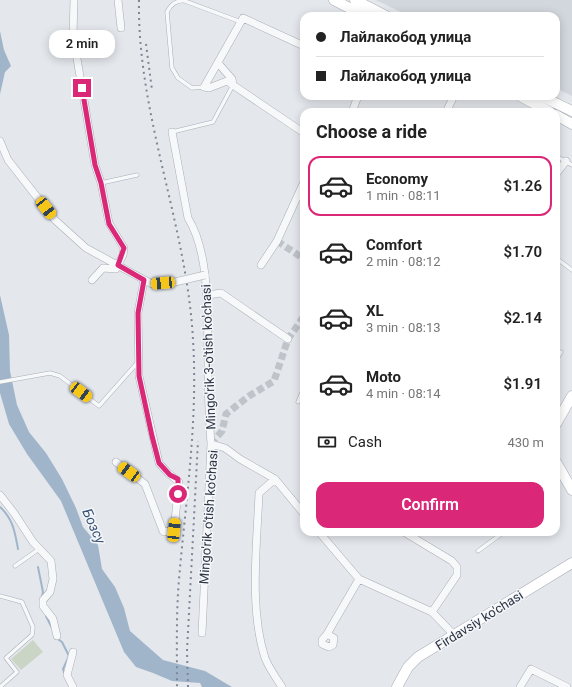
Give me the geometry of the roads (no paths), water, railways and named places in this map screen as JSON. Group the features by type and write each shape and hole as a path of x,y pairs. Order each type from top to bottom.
{"street":[{"path":"74,0 73,35 95,165 101,183 109,224 124,248 116,269 103,268 92,280"},
{"path":"118,0 121,28"},
{"path":"334,0 357,12"},
{"path":"355,0 378,12"},
{"path":"300,44 244,17 204,87 209,88 227,81 300,130"},
{"path":"218,63 232,79 233,84"},
{"path":"528,100 542,108"},
{"path":"549,100 572,111"},
{"path":"560,117 572,124"},
{"name":"Mingo'rik 3-o'tish ko'chasi","path":"172,132 188,218 195,230 208,295 208,369 211,444"},
{"path":"0,141 8,160 55,220 86,248 152,284 174,282 205,275"},
{"path":"560,171 569,163"},
{"path":"261,265 277,241 300,191"},
{"path":"116,462 145,484 163,531 174,530 179,482 159,463 139,376 138,313 144,280"},
{"path":"208,295 221,293 288,339"},
{"path":"560,410 572,396"},
{"name":"Mingo'rik o'tish ko'chasi","path":"202,633 211,444 225,448 240,460 275,479 300,509"},
{"path":"560,469 572,490"},
{"path":"275,479 259,494 256,591 261,642 266,660 282,687"},
{"path":"0,495 33,542 50,558 53,579 51,590 43,600 43,606 53,619 54,630 57,636"},
{"path":"322,536 359,579 432,612 454,635"},
{"path":"411,536 452,561 457,567 457,575 432,612"},
{"name":"Firdavsiy ko'chasi","path":"397,687 408,667 418,657 572,563"},
{"path":"327,634 359,579"},
{"path":"73,652 68,675 73,687"},
{"path":"520,687 531,669 567,687"}],"lane":[{"path":"204,87 192,88 178,78 172,68 167,12 170,5 180,0 185,1 241,22"},
{"path":"172,132 213,122 233,84"},
{"path":"560,158 569,163"},
{"path":"101,183 137,175"},
{"path":"560,261 572,270"},
{"path":"0,382 50,373 60,376 99,406 139,360"},
{"path":"298,402 300,397"},
{"path":"478,551 499,536"},
{"path":"15,566 40,548"},
{"path":"0,596 22,602 33,627 32,635 6,658 17,672 0,687"}],"water":[{"path":"0,31 4,50 11,66 5,72 0,94"},
{"name":"Бозсу","path":"0,295 9,335 10,371 17,405 29,432 46,453 62,479 76,508 83,527 98,545 102,569 115,587 124,608 130,631 163,660 205,671 232,687 202,687 200,683 172,681 136,667 124,652 61,501 27,454 9,424 0,393"}],"waterway":[{"path":"0,507 11,521 18,549"},
{"path":"38,567 43,592 42,597"},
{"path":"46,616 52,628"},
{"path":"56,638 62,642 69,656 63,669 65,675"}],"tunnel":[{"path":"277,241 300,256"},
{"path":"211,444 222,431 226,414 249,396 274,381 288,339 300,322"}],"railway":[{"path":"139,0 140,43 146,85 182,255 189,297 193,340 193,430 178,592 177,687"},
{"path":"146,44 152,90"},
{"path":"188,687 187,651 198,441"}]}
